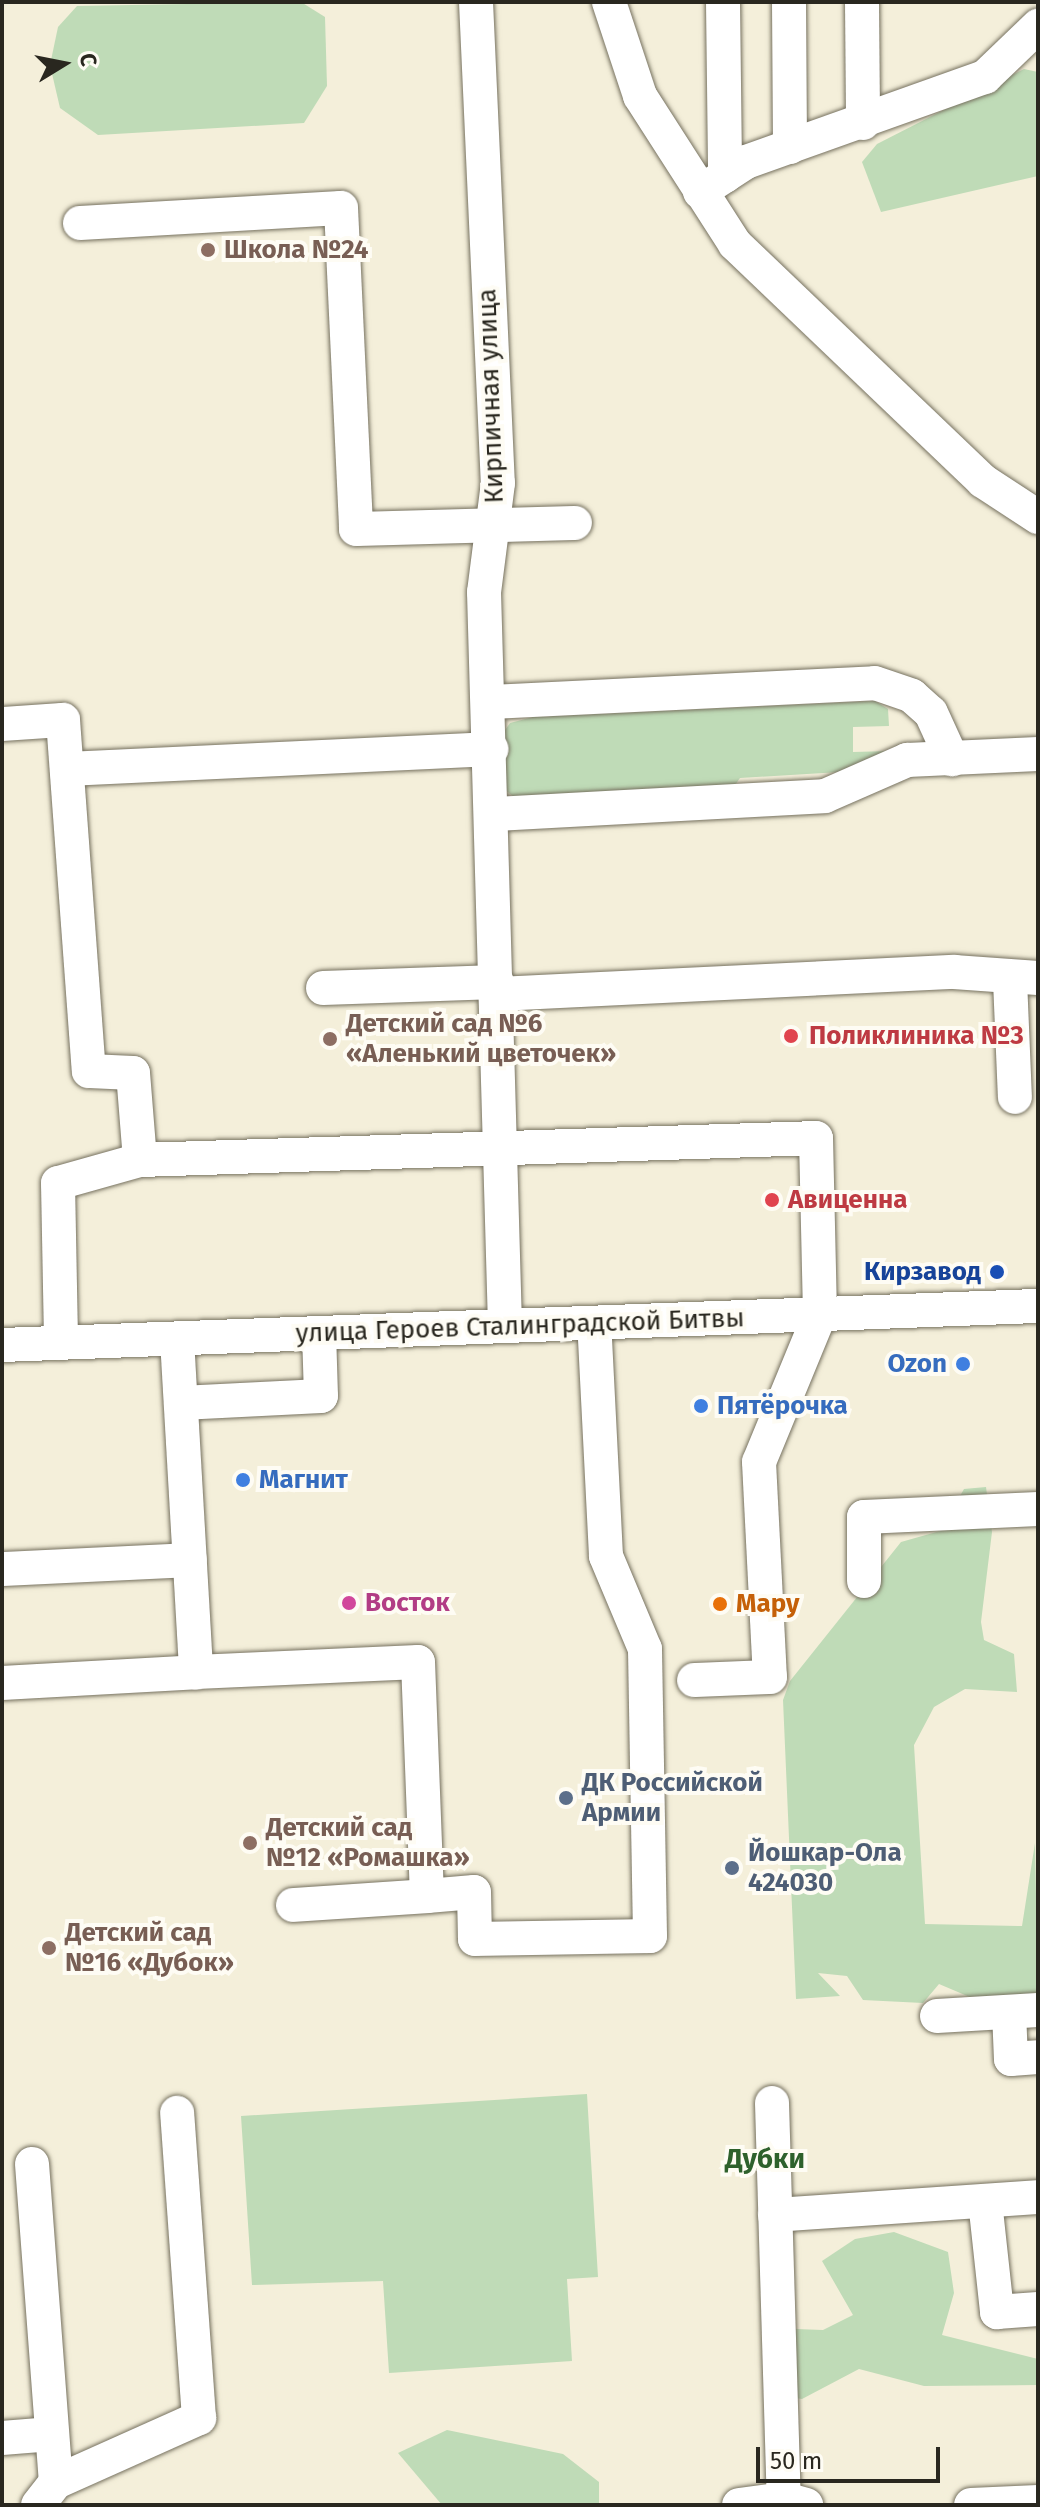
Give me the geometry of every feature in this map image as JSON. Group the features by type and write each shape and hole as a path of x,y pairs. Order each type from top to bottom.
{"street":[{"name":"Кирпичная улица","path":"476,2 494,525 484,592 491,702 505,1326"},
{"path":"609,2 640,96 713,184 735,244 983,481 1038,517"},
{"path":"713,184 723,2"},
{"path":"789,2 790,147"},
{"path":"862,2 863,123"},
{"path":"713,184 790,147 985,77 1038,26"},
{"path":"80,223 341,208 356,529 575,523"},
{"path":"491,702 875,683 912,696 931,713 952,759"},
{"path":"2,724 63,720 89,1071 133,1073 140,1160"},
{"path":"68,769 492,749"},
{"path":"494,814 825,796 907,760 1038,754"},
{"path":"323,988 498,988 954,972 1024,979 1015,1097"},
{"path":"61,1343 58,1183 140,1160 501,1144 816,1138 820,1314 759,1462 770,1677 694,1680"},
{"name":"улица Героев Сталинградской Битвы","path":"2,1345 1038,1306"},
{"path":"293,1905 474,1892 475,1939 650,1936 645,1649 606,1556 594,1323"},
{"path":"181,1403 321,1396 319,1333"},
{"path":"177,1339 196,1672"},
{"path":"864,1581 864,1517 1038,1509"},
{"path":"2,1569 190,1560"},
{"path":"2,1683 418,1662 427,1896"},
{"path":"937,2016 1023,2011 1011,2059 1038,2057"},
{"path":"739,2505 795,2502 775,2215 772,2103"},
{"path":"47,2494 199,2418 177,2113"},
{"path":"32,2164 52,2434 47,2494"},
{"path":"775,2215 1038,2197"},
{"path":"985,2201 997,2312 1038,2309"},
{"path":"2,2438 52,2434"},
{"path":"971,2505 1038,2502"}],"green space":[{"path":"301,2 325,17 327,86 304,123 98,135 60,108 50,65 58,27 77,6"},
{"path":"1024,69 1038,72 1038,176 881,212 862,162 877,144"},
{"path":"875,701 888,709 889,726 853,727 853,752 890,751 856,771 740,778 728,795 525,806 504,789 501,736 510,723 533,717"},
{"path":"986,1487 992,1532 981,1622 984,1640 1014,1654 1017,1692 965,1689 934,1707 914,1745 925,1924 1022,1926 1035,1843 1038,1996 972,1998 939,1984 923,2003 863,2000 847,1976 818,1973 840,1996 796,1999 783,1700 790,1681 901,1542 940,1531 964,1489"},
{"path":"587,2094 598,2277 567,2279 572,2361 389,2373 383,2281 252,2285 241,2116"},
{"path":"894,2232 948,2252 954,2293 942,2335 1038,2359 1038,2385 924,2386 859,2369 802,2399 789,2397 783,2351 796,2329 823,2330 853,2315 822,2261 855,2239"},
{"path":"447,2430 563,2454 599,2482 599,2505 442,2505 398,2453"}],"place":[{"name":"Школа №24","path":"208,250"},
{"name":"Поликлиника №3","path":"791,1036"},
{"name":"Детский сад №6 «Аленький цветочек»","path":"330,1039"},
{"name":"Авиценна","path":"772,1200"},
{"name":"Кирзавод","path":"997,1272"},
{"name":"Ozon","path":"963,1364"},
{"name":"Пятёрочка","path":"701,1406"},
{"name":"Магнит","path":"243,1480"},
{"name":"Восток","path":"349,1603"},
{"name":"Мару","path":"720,1604"},
{"name":"ДК Российской Армии","path":"566,1798"},
{"name":"Детский сад №12 «Ромашка»","path":"250,1843"},
{"name":"Йошкар-Ола 424030","path":"732,1868"},
{"name":"Детский сад №16 «Дубок»","path":"49,1948"}],"district":[{"name":"Дубки","path":"765,2159"}]}
